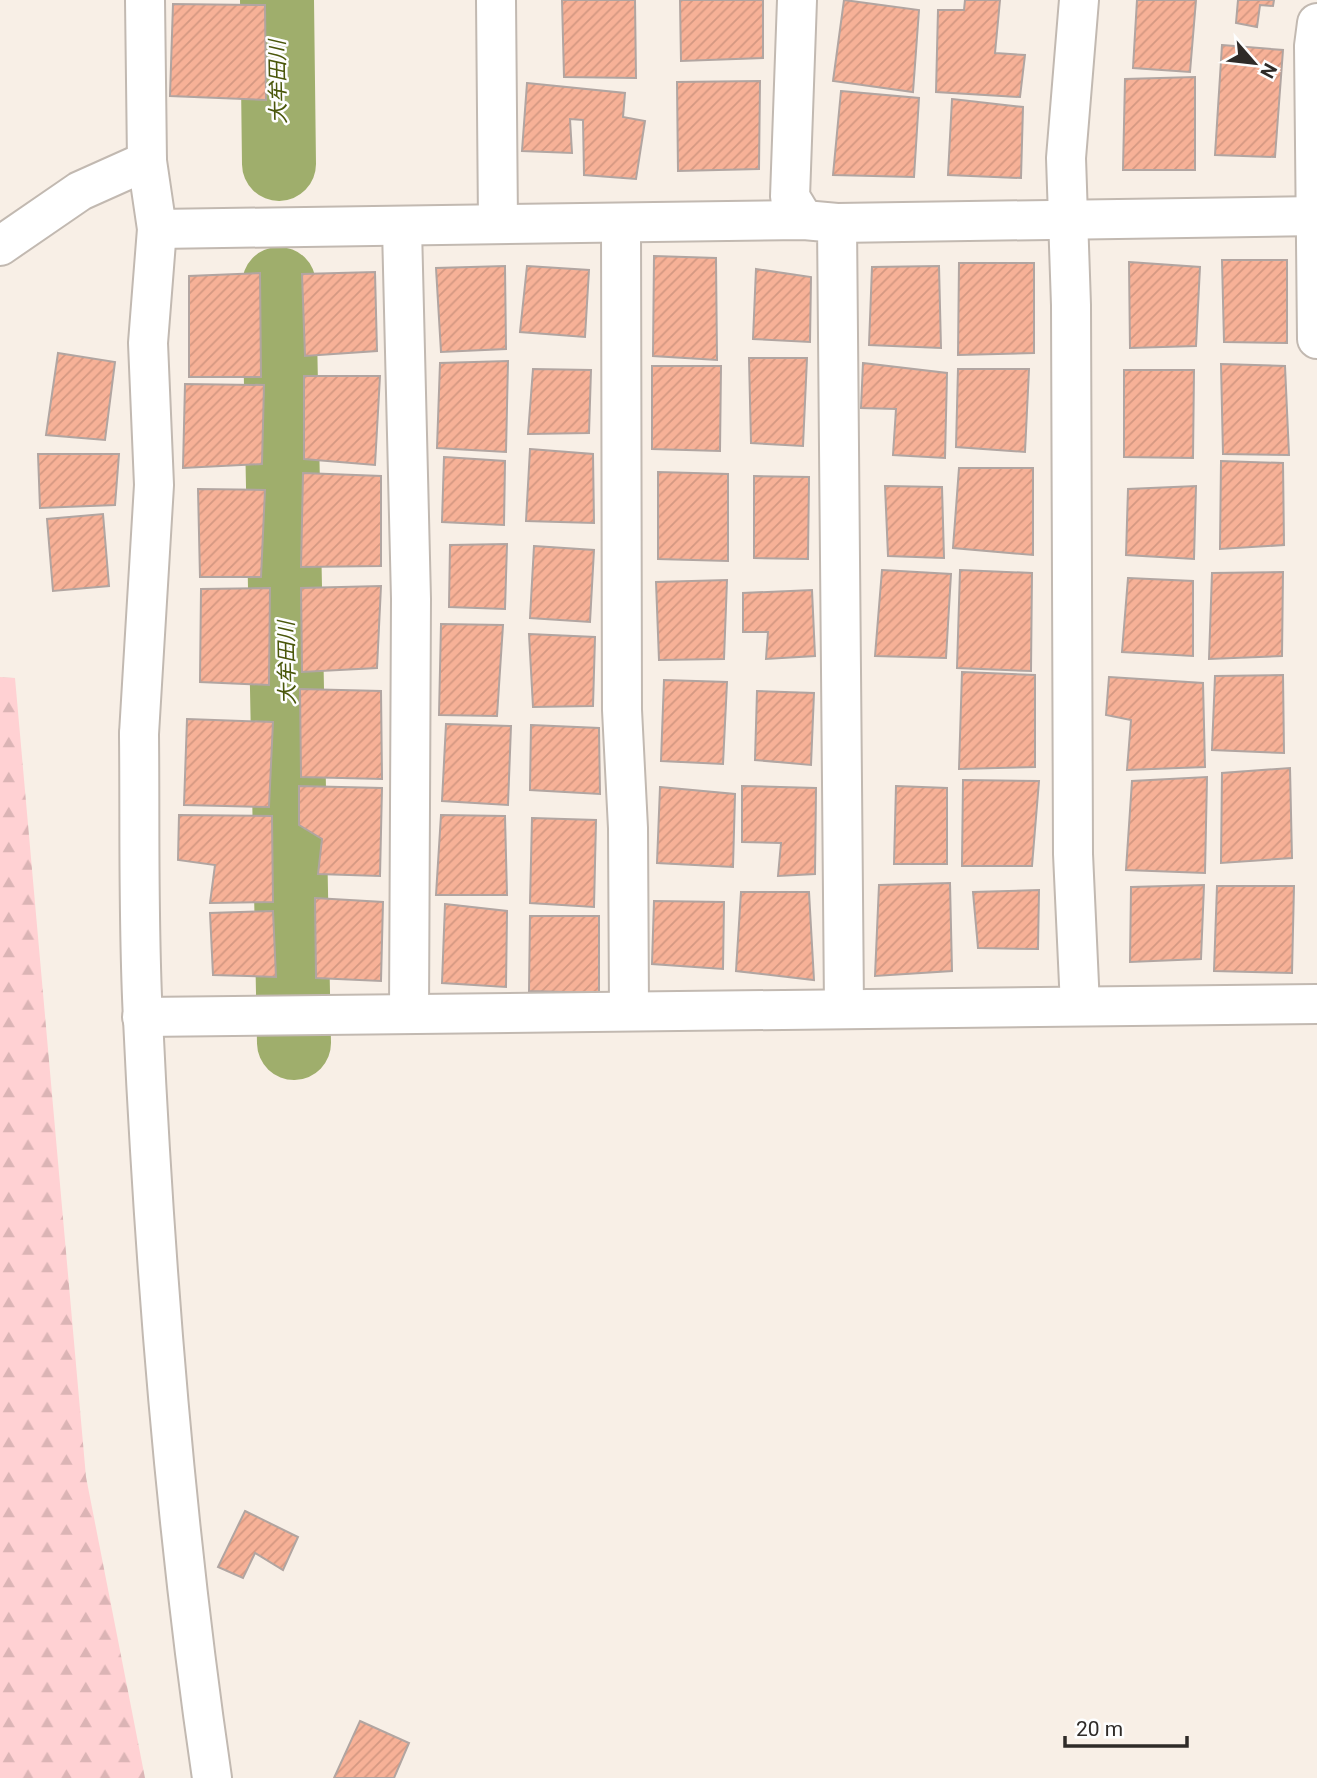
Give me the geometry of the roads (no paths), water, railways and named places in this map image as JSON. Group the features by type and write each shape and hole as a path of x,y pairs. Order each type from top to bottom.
{"street":[{"path":"145,0 147,161 157,229 148,343 154,485 139,734 142,1017 167,1382 191,1640 212,1778"},
{"path":"496,0 498,222"},
{"path":"797,0 790,197 821,222 844,1007"},
{"path":"1079,0 1071,67 1066,158 1069,220 1073,854 1080,1006"},
{"path":"1317,23 1314,46 1317,339"},
{"path":"0,246 80,191 147,161"},
{"path":"157,229 402,228 498,222 821,222 1316,216"},
{"path":"621,223 622,710 628,828 629,1010"},
{"path":"402,228 411,599 409,1014"},
{"path":"142,1017 844,1007 1317,1004"}],"waterway":[{"name":"大牟田川","path":"277,0 279,164"},
{"name":"大牟田川","path":"279,284 294,1043"}]}
